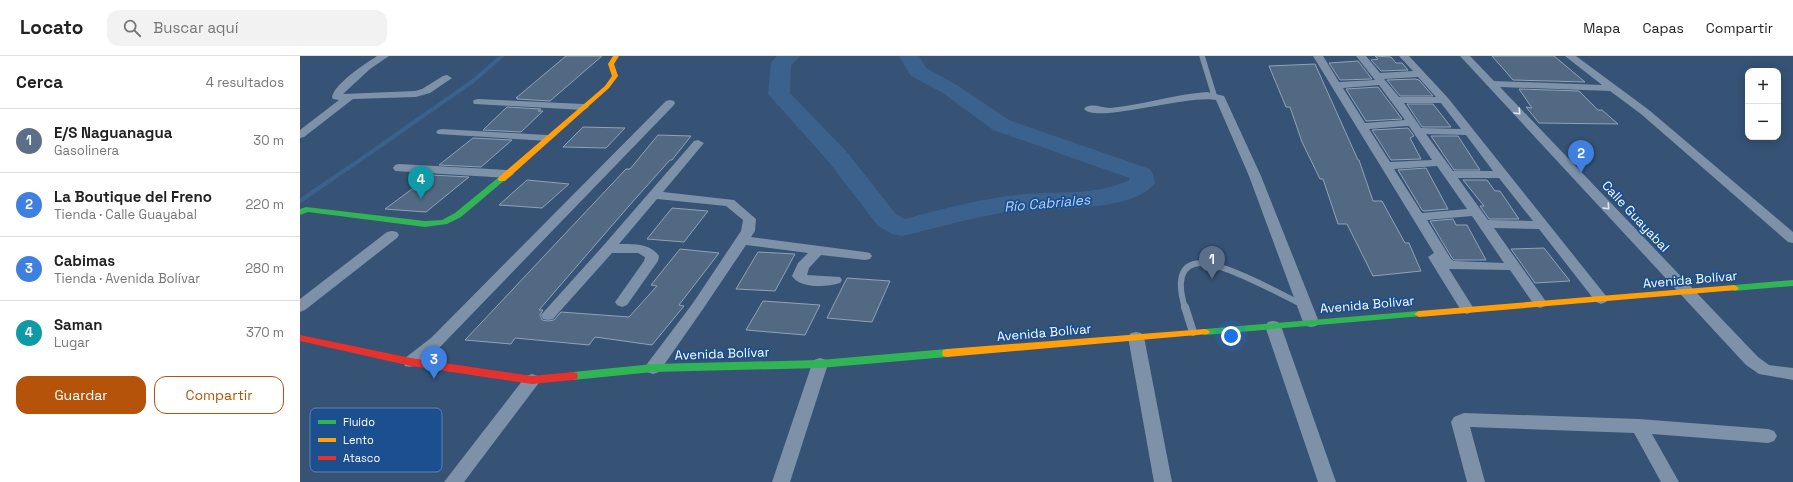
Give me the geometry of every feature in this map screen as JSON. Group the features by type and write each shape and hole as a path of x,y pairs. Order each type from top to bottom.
{"street":[{"path":"384,56 367,67 336,95 337,97 416,94 447,78"},
{"path":"300,213 306,209 426,224 444,222 458,215 508,174 547,138 607,87 615,76 611,64 616,56"},
{"path":"1310,56 1352,114 1452,287 1467,309"},
{"path":"1318,56 1388,166 1434,245 1448,264 1505,267"},
{"path":"1354,56 1396,100 1485,224 1535,304"},
{"path":"1361,56 1514,282 1535,304"},
{"path":"1404,56 1444,100 1602,299"},
{"name":"Calle Guayabal","path":"1465,56 1752,362 1765,370 1793,374"},
{"path":"1570,56 1644,112 1793,239"},
{"path":"1337,85 1421,74"},
{"path":"1492,84 1613,88"},
{"path":"1089,109 1109,111 1181,97 1214,95 1220,98 1255,176 1311,322"},
{"path":"300,135 350,97"},
{"path":"1396,100 1444,100"},
{"path":"478,102 584,107"},
{"path":"411,362 436,342 670,103"},
{"path":"1363,126 1406,123"},
{"path":"1418,131 1468,132"},
{"path":"442,132 547,138"},
{"path":"548,315 608,249 698,144"},
{"path":"1388,166 1433,163"},
{"path":"399,168 508,174"},
{"path":"1449,175 1502,174"},
{"path":"653,368 698,306 748,231 750,219 730,202 655,195"},
{"path":"1419,217 1468,213"},
{"path":"1485,224 1542,225"},
{"path":"300,306 392,235"},
{"path":"741,240 865,256"},
{"path":"608,249 646,251 652,256 651,261 622,302"},
{"path":"818,250 803,266 798,276 804,280 835,280"},
{"name":"Avenida Bolívar","path":"300,338 411,362 532,380 653,368 820,364 1793,283"},
{"path":"1274,326 1327,482"},
{"path":"1136,337 1163,482"},
{"path":"781,482 820,364"},
{"path":"453,482 532,380"},
{"path":"1476,482 1460,422 1462,420 1639,426 1768,436"},
{"path":"1639,426 1670,482"}],"lane":[{"path":"1202,56 1214,95"},
{"path":"1193,332 1183,304 1181,285 1184,273 1189,266 1196,264 1220,267 1304,306"}],"building":[{"path":"566,56 602,56 550,101 516,98"},
{"path":"1375,56 1391,57 1396,63 1402,63 1408,70 1381,71 1371,60 1378,59"},
{"path":"1492,56 1554,56 1585,82 1513,80"},
{"path":"1358,61 1372,79 1340,80 1329,63"},
{"path":"1315,64 1359,160 1373,201 1382,201 1405,243 1409,243 1421,271 1373,276 1347,224 1338,224 1323,179 1320,179 1302,142 1290,107 1286,107 1269,66"},
{"path":"1387,80 1419,80 1433,96 1400,96"},
{"path":"1378,87 1402,119 1366,121 1346,89"},
{"path":"1519,89 1579,91 1598,110 1602,110 1618,124 1539,123 1526,107 1532,108"},
{"path":"1407,104 1433,104 1451,127 1422,127"},
{"path":"507,107 541,109 538,111 543,111 521,132 483,130"},
{"path":"583,127 625,128 606,148 563,147"},
{"path":"1408,128 1414,136 1410,138 1421,159 1391,160 1372,130"},
{"path":"658,135 691,136 672,160 670,160 628,207 539,310 543,310 540,315 542,320 548,321 554,320 561,312 629,317 657,286 651,285 680,249 719,253 679,305 684,306 652,345 595,337 589,345 515,338 511,344 465,340 626,169 630,169"},
{"path":"1431,136 1458,136 1480,170 1454,170"},
{"path":"473,138 512,140 481,167 439,165"},
{"path":"1426,168 1448,209 1422,210 1398,170"},
{"path":"431,175 469,177 426,212 385,209"},
{"path":"527,180 569,184 542,208 499,205"},
{"path":"1463,180 1487,180 1495,191 1500,191 1519,219 1489,219 1480,206 1484,206"},
{"path":"672,208 708,211 684,242 647,239"},
{"path":"1453,219 1456,225 1467,225 1486,260 1454,260 1452,258 1430,221"},
{"path":"1544,248 1570,281 1535,283 1511,249"},
{"path":"758,252 795,254 775,291 736,289"},
{"path":"847,278 890,281 872,322 827,318"},
{"path":"763,301 820,305 805,335 746,330"}],"waterway":[{"path":"347,169 473,81 502,56"},
{"name":"Río Cabriales","path":"791,56 781,62 779,94 837,156 887,220 902,228 963,213 1009,204 1099,198 1114,195 1142,183 1141,174 1001,125 950,89 918,72 909,56"},
{"path":"300,201 348,168"}],"traffic: fast":[{"path":"300,213 306,209 425,224 444,222 458,215 502,179"},
{"path":"1734,288 1793,283"},
{"path":"1205,332 1419,314"},
{"path":"573,376 653,368 820,364 947,353"}],"traffic: slow":[{"path":"502,179 607,87 615,76 611,64 616,56"},
{"path":"1419,314 1734,288"},
{"path":"947,353 1205,332"}],"traffic: jam":[{"path":"300,338 411,362 532,380 573,376"}],"place":[{"name":"La Boutique del Freno","path":"1581,173"},
{"name":"Saman","path":"421,199"},
{"name":"E/S Naguanagua","path":"1212,279"},
{"name":"Cabimas","path":"434,379"}]}
